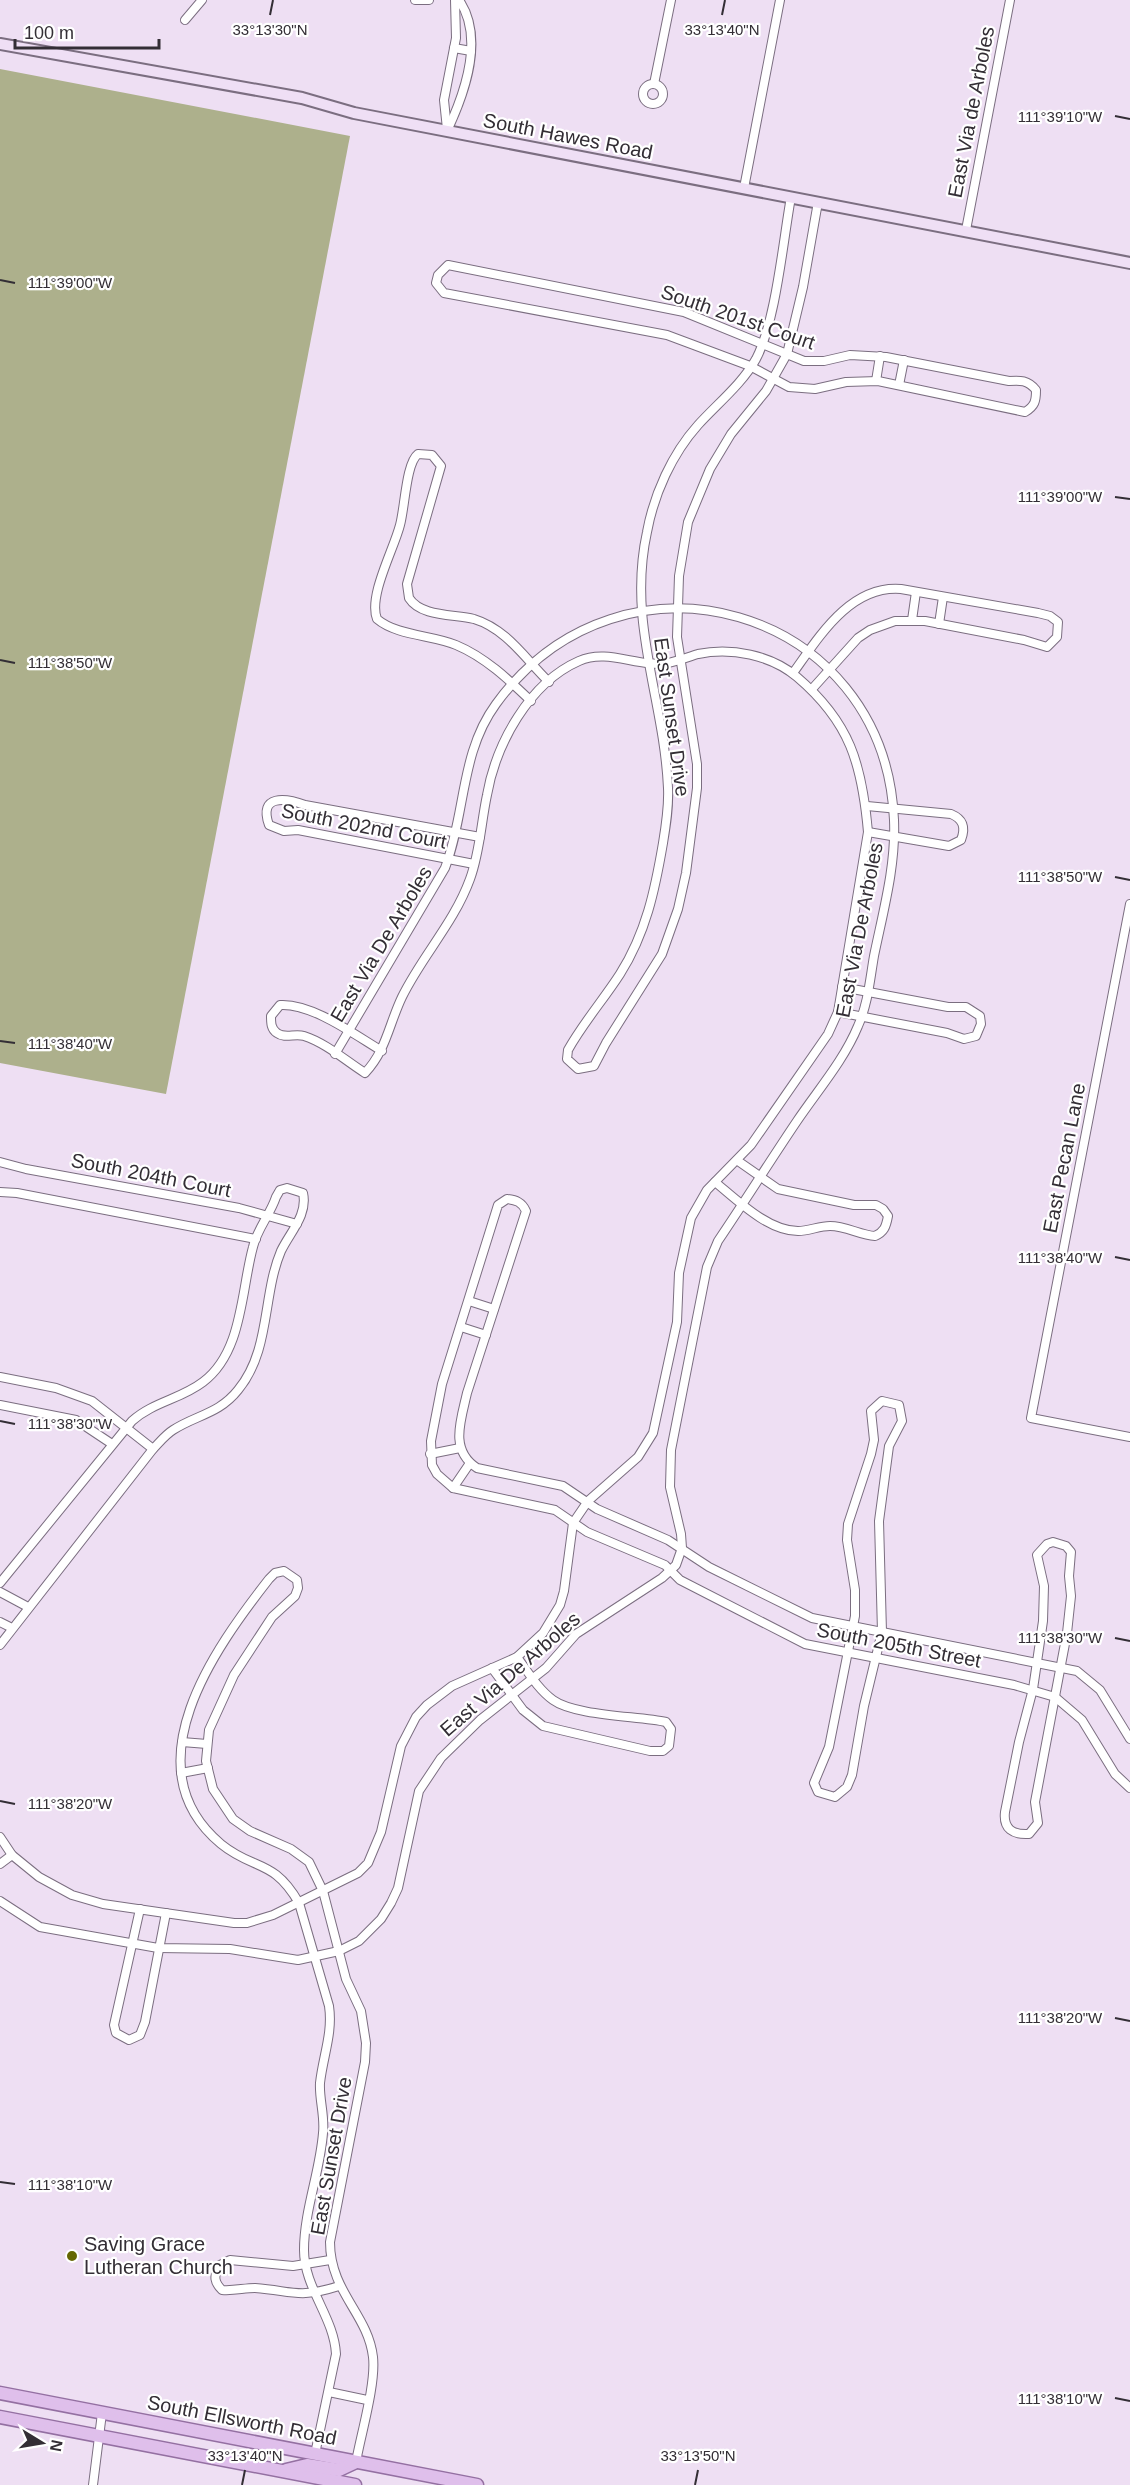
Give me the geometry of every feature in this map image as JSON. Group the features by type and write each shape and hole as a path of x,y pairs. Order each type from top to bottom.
{"main road":[{"name":"South Hawes Road","path":"0,44 302,98 354,113 966,230 1130,264"},
{"name":"South Ellsworth Road","path":"0,2393 477,2485"},
{"path":"0,2416 355,2485"},
{"path":"282,2471 307,2465 339,2470 356,2462"}],"street":[{"path":"185,20 202,0"},
{"path":"415,0 429,0"},
{"path":"447,131 444,100 454,48 457,12 455,0"},
{"path":"447,131 460,104 471,51 472,25 459,0"},
{"path":"654,84 670,0"},
{"path":"744,188 780,0"},
{"name":"East Via de Arboles","path":"966,230 1010,0"},
{"path":"454,48 471,51"},
{"name":"East Sunset Drive","path":"791,197 762,343 750,366 696,427 663,481 646,533 640,611 668,790 656,886 651,909 632,952 568,1050 567,1059 578,1069 594,1066 598,1060 606,1043 662,954 678,909 697,788 697,764 680,660 677,607 683,545 693,506 710,469 731,434 773,380 787,354 803,287 818,202"},
{"name":"South 201st Court","path":"448,265 664,307 700,318 787,354 814,362 850,355 880,356 1031,383 1036,390 1036,400 1033,407 1025,411 899,385 861,380 827,388 804,389 773,380 750,366 658,333 444,293 436,283 438,274 448,265"},
{"path":"876,381 880,356"},
{"path":"899,385 904,360"},
{"path":"531,701 492,666 459,646 391,627 377,619 375,602 400,524 410,462 418,454 432,455 441,466 407,584 409,598 424,610 474,619 497,630 549,682"},
{"path":"793,673 807,653 855,600 867,593 888,588 1050,616 1058,622 1059,630 1052,645 1047,647 1024,640 939,624 912,620 896,621 870,630 858,638 812,689"},
{"path":"912,620 916,592"},
{"path":"939,624 943,597"},
{"name":"East Via De Arboles","path":"140,1909 247,1923 261,1920 299,1903 358,1873 368,1863 381,1832 401,1746 416,1717 426,1705 452,1686 518,1657 543,1633 560,1605 573,1523 588,1501 638,1457 653,1432 677,1322 679,1273 687,1233 698,1204 715,1182 738,1161 816,1053 837,1012 868,832 867,806 858,762 829,709 812,689 793,673 749,654 714,652 649,664 613,657 590,657 567,668 549,682 514,723 496,760 474,864 454,914 403,996 382,1051 365,1073 335,1054 436,886 449,859 470,754 493,707 512,683 552,646 588,626 640,611 677,607 711,610 752,622 783,636 828,670 848,692 867,719 881,752 893,807 894,835 894,851 862,1016 844,1053 718,1241 707,1267 671,1450 669,1478 682,1548"},
{"name":"South 202nd Court","path":"474,864 298,830 277,829 269,825 269,808 277,799 285,798 304,805 480,837"},
{"path":"867,806 951,814 960,818 964,824 961,840 949,846 868,832"},
{"name":"East Pecan Lane","path":"1130,904 1031,1418 1130,1437"},
{"path":"837,1012 964,1039 976,1036 981,1024 980,1016 966,1007 948,1007 842,987"},
{"path":"335,1054 305,1036 283,1036 276,1032 271,1024 271,1016 280,1005 289,1004 320,1016 382,1051"},
{"path":"715,1182 743,1205 777,1227 797,1231 831,1226 875,1236 883,1232 887,1225 888,1216 876,1205 854,1205 788,1192 760,1177 738,1161"},
{"name":"South 204th Court","path":"0,1162 26,1169 239,1208 297,1224"},
{"path":"0,1583 38,1540 127,1426 145,1409 186,1393 215,1371 224,1356 240,1311 256,1239 267,1216 280,1190 296,1189 303,1192 304,1200 297,1224 278,1262 264,1329 250,1374 222,1406 208,1415 174,1429 153,1449 27,1607 0,1645"},
{"path":"0,1192 17,1193 256,1239"},
{"path":"507,1198 523,1204 526,1211 494,1309 465,1403 459,1438 460,1448 470,1463 453,1488 437,1474 430,1454 442,1384 498,1205 507,1198"},
{"path":"469,1301 494,1309"},
{"path":"460,1327 486,1335"},
{"path":"0,1377 75,1393 103,1407 153,1449"},
{"path":"882,1401 891,1401 899,1405 902,1421 889,1446 882,1488 879,1521 882,1632 864,1706 852,1774 841,1793 835,1797 825,1795 818,1792 814,1783 830,1747 856,1604 847,1540 848,1524 874,1440 871,1411 882,1401"},
{"path":"0,1405 76,1420 112,1444"},
{"path":"430,1454 460,1448"},
{"name":"South 205th Street","path":"470,1463 477,1468 555,1483 588,1501 597,1509 682,1548 709,1567 800,1613 852,1627 1036,1661 1077,1671 1093,1681 1130,1739"},
{"name":"South 205th Street","path":"453,1488 555,1510 587,1532 665,1564 680,1580 795,1640 848,1653 1033,1689 1054,1697 1082,1720 1115,1774 1130,1788"},
{"path":"1053,1542 1066,1546 1071,1552 1069,1576 1071,1596 1061,1666 1035,1802 1038,1823 1029,1834 1018,1835 1004,1822 1018,1742 1033,1689 1045,1605 1037,1555 1047,1544 1053,1542"},
{"path":"671,1571 682,1548"},
{"name":"East Sunset Drive","path":"182,1742 186,1720 199,1689 231,1629 275,1573 284,1571 292,1575 297,1580 298,1588 295,1596 272,1617 242,1659 215,1714 207,1744 208,1768 213,1789 233,1819 250,1831 302,1855 309,1862 323,1891 346,1979 361,2011 366,2043 332,2233 330,2260 339,2286 364,2330 373,2357 368,2400 356,2462"},
{"name":"East Via De Arboles","path":"134,1945 158,1948 230,1948 298,1960 339,1951 370,1932 391,1903 398,1888 414,1805 427,1776 463,1734 534,1680 576,1634 671,1571"},
{"path":"0,1592 27,1607"},
{"path":"0,1622 12,1628"},
{"path":"492,1668 511,1696 534,1720 551,1730 650,1751 663,1750 669,1746 671,1729 666,1722 636,1720 563,1705 546,1694 518,1657"},
{"path":"207,1744 182,1742 181,1773 208,1768"},
{"name":"East Sunset Drive","path":"181,1773 194,1809 211,1833 232,1851 278,1873 287,1882 299,1903 331,2022 320,2083 324,2130 305,2240 306,2265 314,2293 330,2321 335,2338 336,2354 315,2454"},
{"path":"0,1838 12,1855 39,1877 72,1895 103,1904 140,1909 134,1945 114,2025 116,2033 129,2040 135,2039 142,2030 166,1913"},
{"path":"0,1864 12,1855"},
{"path":"0,1901 40,1927 134,1945"},
{"path":"330,2260 306,2265 280,2266 230,2260 218,2266 214,2275 216,2284 222,2290 233,2291 252,2288 293,2295 314,2293 339,2286"},
{"path":"329,2392 368,2400"},
{"path":"93,2485 102,2413"}],"shaded area":[{"path":"0,69 350,136 166,1094 0,1063"}],"place":[{"name":"Saving Grace Lutheran Church","path":"72,2256"}]}
